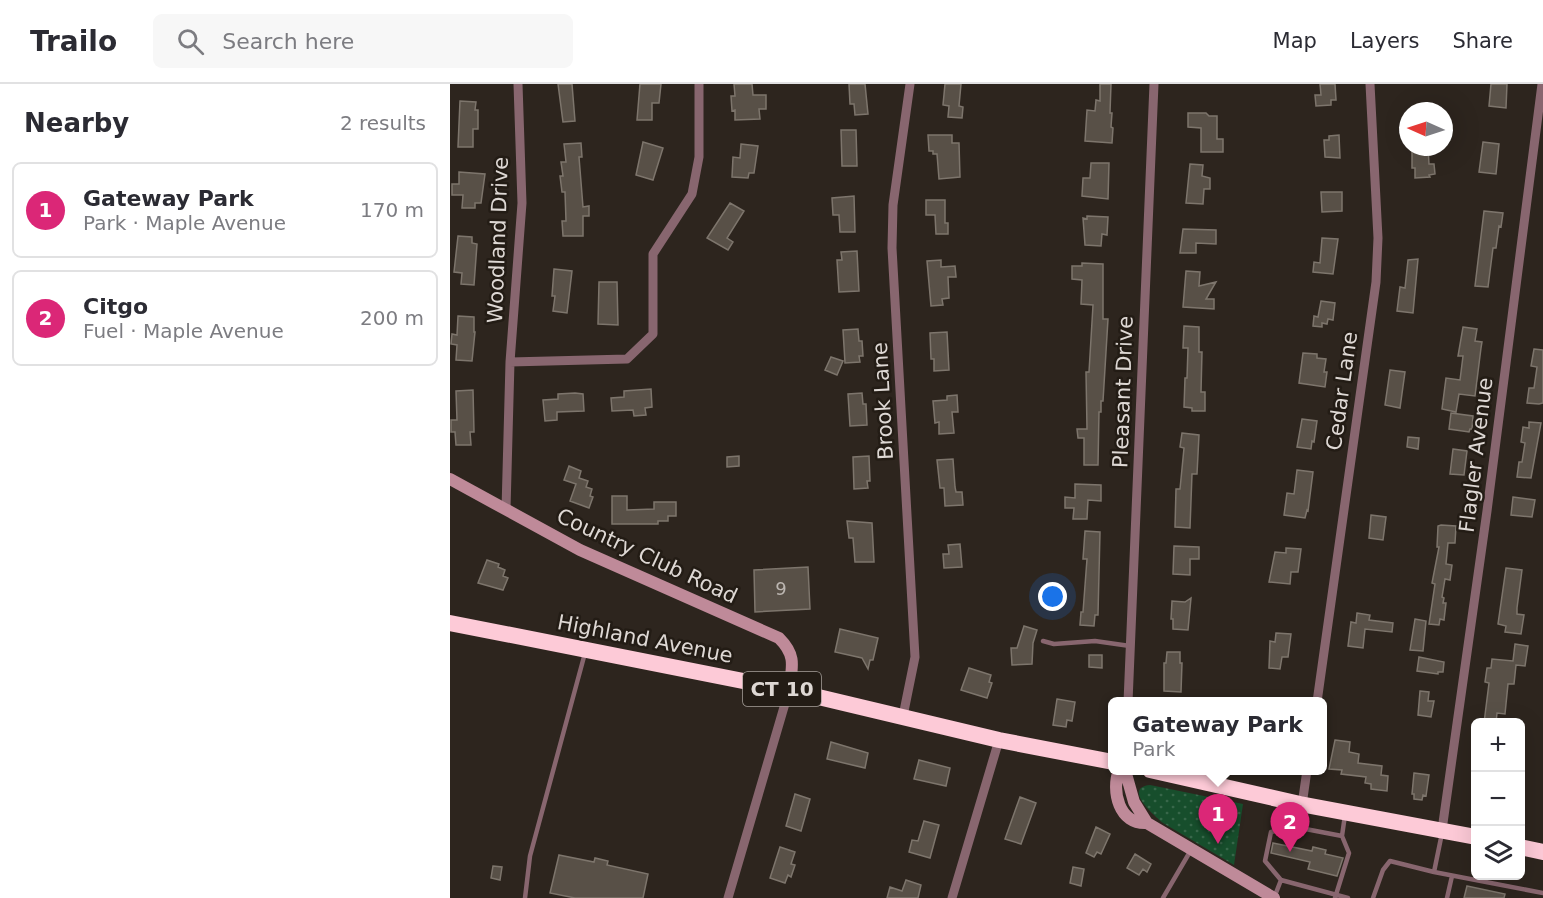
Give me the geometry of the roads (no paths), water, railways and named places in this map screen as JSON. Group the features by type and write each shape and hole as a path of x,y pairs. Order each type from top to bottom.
{"highway":[{"name":"Highland Avenue","path":"450,623 789,690 999,740 1108,761"},
{"path":"1199,776 1301,804 1471,836"},
{"path":"1525,849 1543,852"}],"street":[{"name":"Woodland Drive","path":"506,509 510,362 522,203 518,84"},
{"path":"510,362 627,359 653,334 652,254 692,194 699,156 699,84"},
{"name":"Brook Lane","path":"903,716 915,657 892,248 893,206 910,84"},
{"name":"Pleasant Drive","path":"1128,697 1154,84"},
{"name":"Cedar Lane","path":"1318,697 1376,282 1378,238 1370,84"},
{"name":"Flagler Avenue","path":"1442,830 1487,511 1542,84"},
{"name":"Country Club Road","path":"450,479 580,550 779,638 789,648 792,665 789,690"},
{"path":"728,898 789,690"},
{"path":"952,898 999,740"},
{"path":"1118,775 1115,789 1121,808 1131,820 1137,823 1147,823"},
{"path":"1126,775 1134,802 1147,823 1274,898"},
{"path":"1301,804 1306,775"}],"lane":[{"path":"1043,641 1054,644 1095,641 1130,646"},
{"path":"525,898 530,856 586,650"},
{"path":"1295,826 1301,804"},
{"path":"1336,896 1349,853 1342,836 1346,812"},
{"path":"1342,836 1295,826 1271,832 1264,861 1281,880 1348,898"},
{"path":"1434,872 1442,830"},
{"path":"1163,898 1191,850"},
{"path":"1373,898 1383,870 1390,861 1452,876 1543,893"},
{"path":"1447,898 1452,876"},
{"path":"1274,898 1281,880"}],"place":[{"name":"Gateway Park","path":"1218,844"},
{"name":"Citgo","path":"1290,852"}]}
